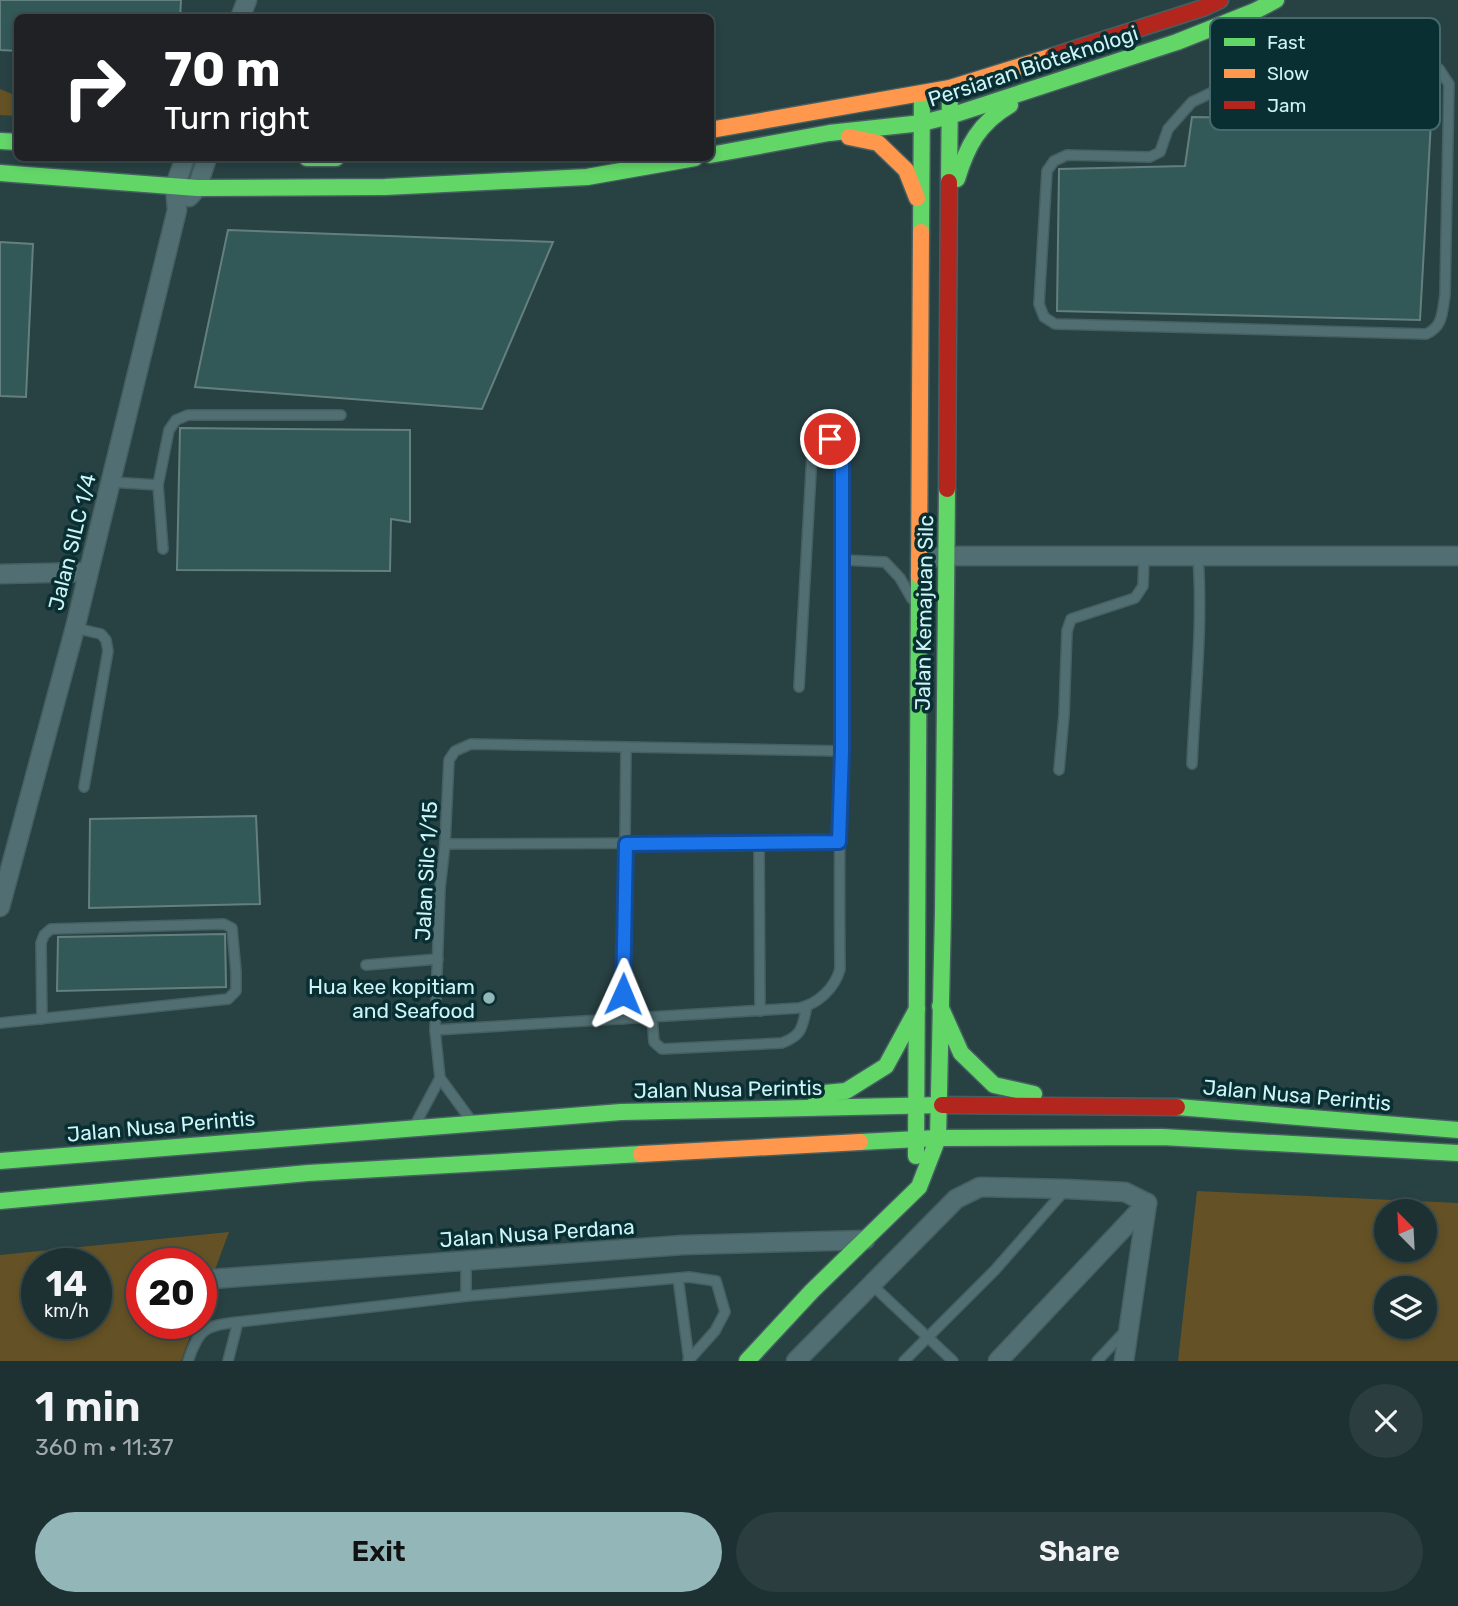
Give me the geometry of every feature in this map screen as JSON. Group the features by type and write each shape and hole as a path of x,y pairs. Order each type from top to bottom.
{"street":[{"name":"Persiaran Bioteknologi","path":"714,129 950,88 1203,8 1220,0"},
{"name":"Persiaran Bioteknologi","path":"1237,18 1276,0"},
{"name":"Persiaran Bioteknologi","path":"714,154 829,133 922,123 950,116 1210,29"},
{"path":"949,202 968,144 991,115 1050,83"},
{"name":"Jalan Kemajuan Silc","path":"919,1187 938,1138 939,1105 950,88"},
{"name":"Jalan Kemajuan Silc","path":"919,1187 915,1139 922,94"},
{"path":"829,133 878,143 906,170 921,207"},
{"path":"175,186 184,161"},
{"path":"177,210 197,188 206,161"},
{"path":"0,173 197,188 385,187 587,177 678,161"},
{"name":"Jalan SILC 1/4","path":"0,907 75,628 177,210 175,186"},
{"path":"920,558 1458,556"},
{"path":"0,574 88,572"},
{"path":"918,846 942,846"},
{"path":"917,912 943,912"},
{"path":"940,1006 961,1053 994,1085 1028,1093 1157,1105"},
{"path":"621,1112 846,1091 886,1066 917,1009"},
{"name":"Jalan Nusa Perintis","path":"0,1161 621,1112 916,1105 1157,1105 1458,1130"},
{"path":"0,1201 308,1173 938,1138 1162,1137 1458,1153"},
{"path":"747,1361 813,1291 919,1187"},
{"path":"796,1361 956,1199 980,1187 1125,1192 1147,1203"},
{"path":"1124,1361 1147,1203"},
{"path":"998,1361 1147,1203"},
{"name":"Jalan Nusa Perdana","path":"217,1279 683,1244 865,1240"}],"lane":[{"path":"1210,93 1192,102 1168,129 1160,152 1150,158 1067,155 1054,161 1047,171 1039,304 1044,317 1055,324 1426,334 1440,326 1445,296 1449,84 1440,70"},
{"path":"1445,296 1458,295"},
{"path":"163,549 158,485 169,430 176,420 188,415 341,415"},
{"path":"435,1030 807,1006 831,988 840,969 843,560 842,462 840,448 830,439 817,445 812,454 799,687"},
{"path":"110,482 158,485"},
{"path":"1059,770 1067,631 1071,619 1135,598 1143,586 1144,556"},
{"path":"1192,764 1201,598 1198,556"},
{"path":"843,560 885,562 900,578 919,611"},
{"path":"75,628 101,634 106,640 108,650 84,787"},
{"name":"Jalan Silc 1/15","path":"440,1078 435,1030 440,888 449,760 455,751 471,744 626,747"},
{"path":"623,1019 626,747 842,751"},
{"path":"445,844 839,842"},
{"path":"759,843 760,1010"},
{"path":"0,1023 42,1019 228,999 236,992 232,928 223,924 51,929 44,935 41,943 42,1019"},
{"path":"366,965 438,959"},
{"path":"652,1017 654,1042 662,1049 782,1043 795,1038 800,1032 807,1006"},
{"path":"414,1128 440,1078 473,1123"},
{"path":"904,1361 995,1270 1067,1189"},
{"path":"466,1261 466,1296"},
{"path":"188,1361 195,1340 204,1329 215,1325 466,1296 689,1277 716,1282 725,1312 716,1331 689,1360"},
{"path":"678,1278 689,1360"},
{"path":"871,1284 953,1361"},
{"path":"228,1361 239,1322"},
{"path":"1097,1361 1130,1325"}],"shaded area":[{"path":"0,89 14,95 14,116 0,115"},
{"path":"1197,1191 1374,1199 1374,1262 1437,1262 1437,1202 1458,1203 1458,1361 1178,1361"},
{"path":"229,1232 217,1264 217,1248 126,1248 126,1339 189,1339 181,1361 0,1361 0,1255 21,1253 21,1339 112,1339 112,1248 70,1248"}],"building":[{"path":"0,0 181,0 180,14 14,14 14,51 0,50"},
{"path":"1192,117 1210,117 1210,130 1431,130 1420,320 1057,311 1059,169 1185,166"},
{"path":"228,230 553,242 482,409 195,387"},
{"path":"0,242 33,244 26,397 0,396"},
{"path":"180,428 410,430 410,522 391,519 390,571 177,570"},
{"path":"256,816 260,904 89,908 90,819"},
{"path":"225,934 226,987 57,991 58,937"}],"traffic: fast":[{"path":"1237,18 1276,0"},
{"path":"714,154 829,133 922,123 950,116 1210,29"},
{"path":"949,182 950,88"},
{"path":"921,232 922,94"},
{"path":"957,179 976,136 990,120 1010,105"},
{"path":"0,141 14,142"},
{"path":"0,173 197,188 385,187 587,177 678,161"},
{"path":"747,1361 812,1291 919,1187 938,1138 947,489"},
{"path":"916,1156 919,576"},
{"path":"940,1006 961,1053 994,1085 1034,1094"},
{"path":"814,1094 846,1091 886,1066 917,1009"},
{"path":"0,1161 621,1112 942,1105"},
{"path":"1177,1107 1458,1130"},
{"path":"860,1142 938,1138 1162,1137 1458,1153"},
{"path":"0,1201 308,1173 641,1154"}],"traffic: slow":[{"path":"714,129 950,88 1053,56"},
{"path":"849,137 878,143 906,170 917,198"},
{"path":"919,576 921,232"},
{"path":"641,1154 860,1142"}],"traffic: jam":[{"path":"1053,56 1203,8 1220,0"},
{"path":"947,489 949,182"},
{"path":"942,1105 1177,1107"}],"place":[{"name":"Hua kee kopitiam and Seafood","path":"489,998"}],"route":[{"path":"623,994 626,844 839,842 842,751 842,462 840,448 830,439"}]}
